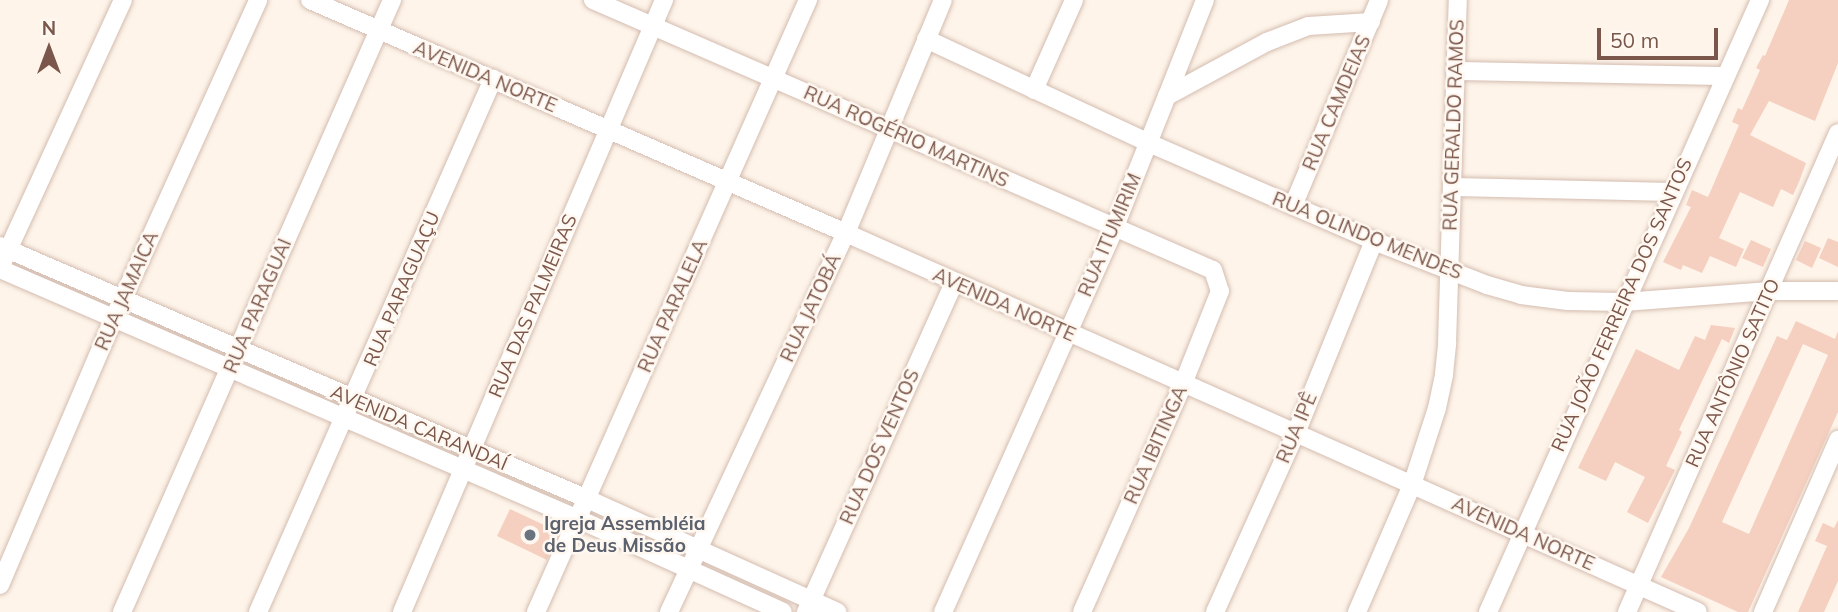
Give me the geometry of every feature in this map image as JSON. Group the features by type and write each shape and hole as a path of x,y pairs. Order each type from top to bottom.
{"street":[{"path":"0,268 4,248 123,0"},
{"name":"RUA JAMAICA","path":"0,585 114,318 258,0"},
{"name":"AVENIDA NORTE","path":"310,0 846,233 1698,612"},
{"name":"RUA PARAGUAI","path":"122,612 392,0"},
{"name":"RUA ROGÉRIO MARTINS","path":"593,0 1213,270 1217,276"},
{"name":"RUA DAS PALMEIRAS","path":"402,612 664,0"},
{"name":"RUA PARALELA","path":"536,612 585,498 729,184 808,0"},
{"name":"RUA JATOBÁ","path":"669,612 846,233 943,0"},
{"path":"1034,90 1074,0"},
{"name":"RUA ITUMIRIM","path":"943,612 1114,229 1205,0"},
{"name":"RUA CAMDEIAS","path":"1293,206 1379,0"},
{"name":"RUA GERALDO RAMOS","path":"1357,612 1412,485 1437,408 1444,374 1450,270 1458,0"},
{"name":"RUA JOÃO FERREIRA DOS SANTOS","path":"1488,612 1521,532 1760,0"},
{"path":"1167,96 1267,42 1308,26 1371,22"},
{"name":"RUA OLINDO MENDES","path":"926,40 1149,143 1374,241 1521,295 1568,301 1624,302 1770,291 1838,291"},
{"path":"1455,71 1725,76"},
{"name":"RUA PARAGUAÇU","path":"258,612 345,420 493,79"},
{"name":"RUA ANTÔNIO SATITO","path":"1627,612 1838,133"},
{"path":"1453,187 1673,192"},
{"name":"RUA IPÊ","path":"1215,612 1296,433 1374,241"},
{"name":"AVENIDA CARANDAÍ","path":"4,248 585,498 697,549 808,606 836,612"},
{"name":"AVENIDA CARANDAÍ","path":"0,268 576,518 783,612"},
{"name":"RUA IBITINGA","path":"1082,612 1184,384 1220,291 1217,276"},
{"name":"RUA DOS VENTOS","path":"808,606 954,283"},
{"path":"1763,612 1838,440"}],"building":[{"path":"1789,0 1838,0 1838,63 1815,121 1769,101 1750,135 1806,163 1799,182 1793,195 1781,189 1773,207 1740,192 1719,238 1744,249 1736,267 1710,256 1702,273 1683,265 1681,270 1663,262 1691,207 1686,205 1692,190 1708,197 1739,125 1732,122 1738,108 1742,110 1760,70 1756,68 1763,55 1765,56"},
{"path":"1828,238 1838,242 1838,267 1819,258"},
{"path":"1751,240 1771,249 1763,267 1742,258"},
{"path":"1805,241 1821,248 1812,268 1796,260"},
{"path":"1796,321 1835,339 1838,331 1838,412 1748,612 1738,612 1661,577 1689,528 1777,336 1787,340","holes":["1803,344 1828,355 1749,534 1722,522"]},
{"path":"1711,325 1735,328 1729,343 1722,339 1679,430 1682,432 1666,466 1675,470 1648,523 1627,512 1645,477 1615,462 1606,481 1578,468 1636,349 1679,370 1695,336 1705,340"},
{"name":"Igreja Assembléia de Deus Missão","path":"510,509 559,532 547,560 497,536"},
{"path":"1838,520 1838,581 1824,612 1798,612 1827,546 1815,541 1823,523 1834,528"}],"place":[{"name":"Igreja Assembléia de Deus Missão","path":"530,535"}]}
